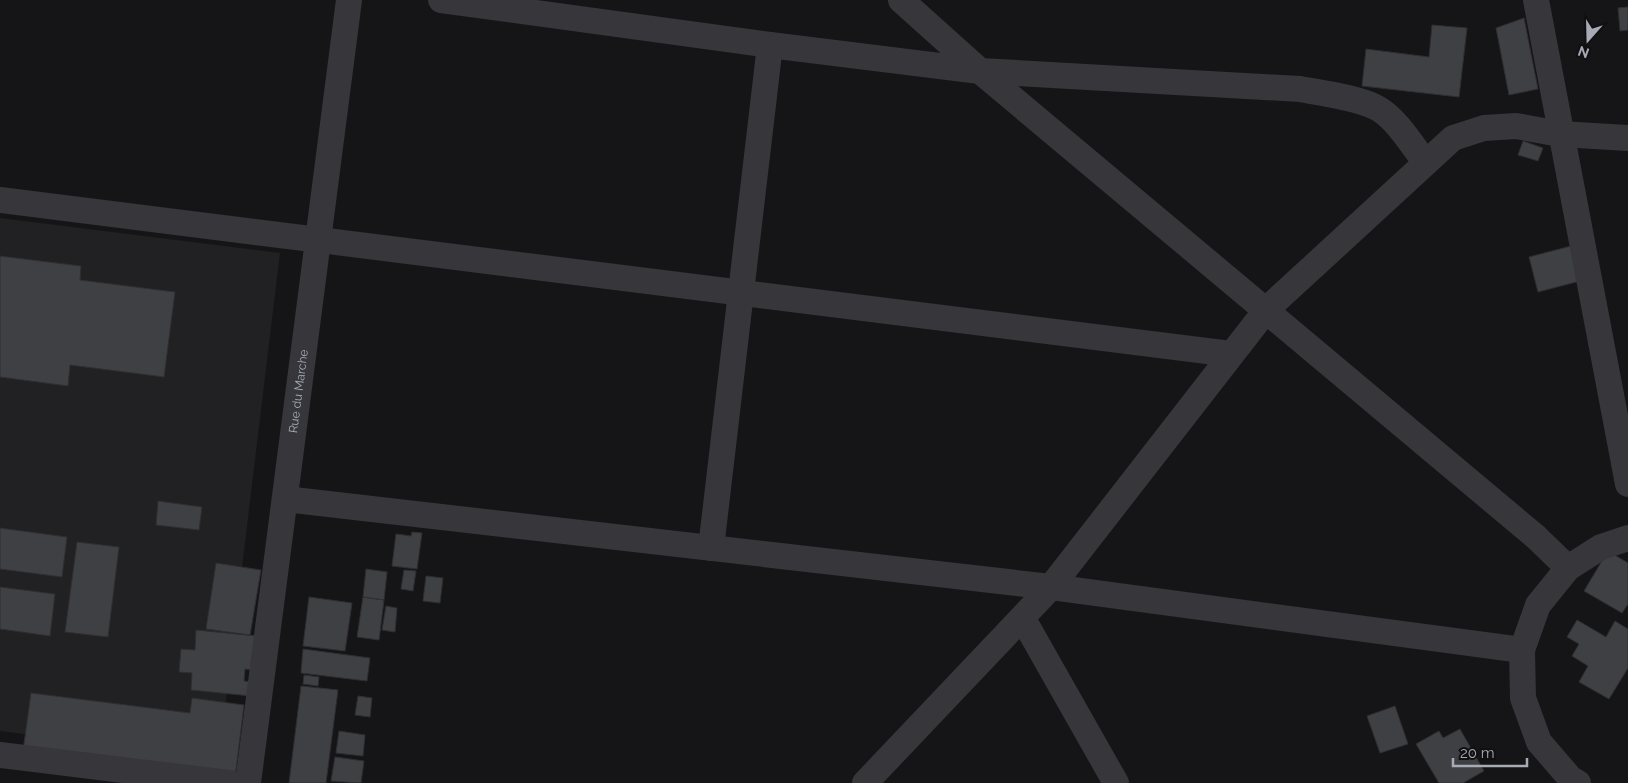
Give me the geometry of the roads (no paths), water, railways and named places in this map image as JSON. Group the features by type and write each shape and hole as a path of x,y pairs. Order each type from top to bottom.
{"street":[{"name":"Rue du Marche","path":"248,783 350,0"},
{"path":"441,0 770,45 980,71 1300,89 1344,98 1379,109 1398,128 1425,162"},
{"path":"901,0 980,71 1267,309 1536,537 1568,568"},
{"path":"1536,0 1628,484"},
{"path":"711,548 770,45"},
{"path":"865,783 1023,619 1051,587 1267,309 1453,138 1484,128 1516,126 1560,134 1628,138"},
{"path":"0,200 1231,354"},
{"path":"285,499 1051,587 1522,650"},
{"path":"1578,783 1570,778 1539,742 1523,698 1522,650 1538,605 1568,568 1600,546 1628,538"},
{"path":"1023,619 1116,783"},
{"path":"0,755 229,783"}]}
